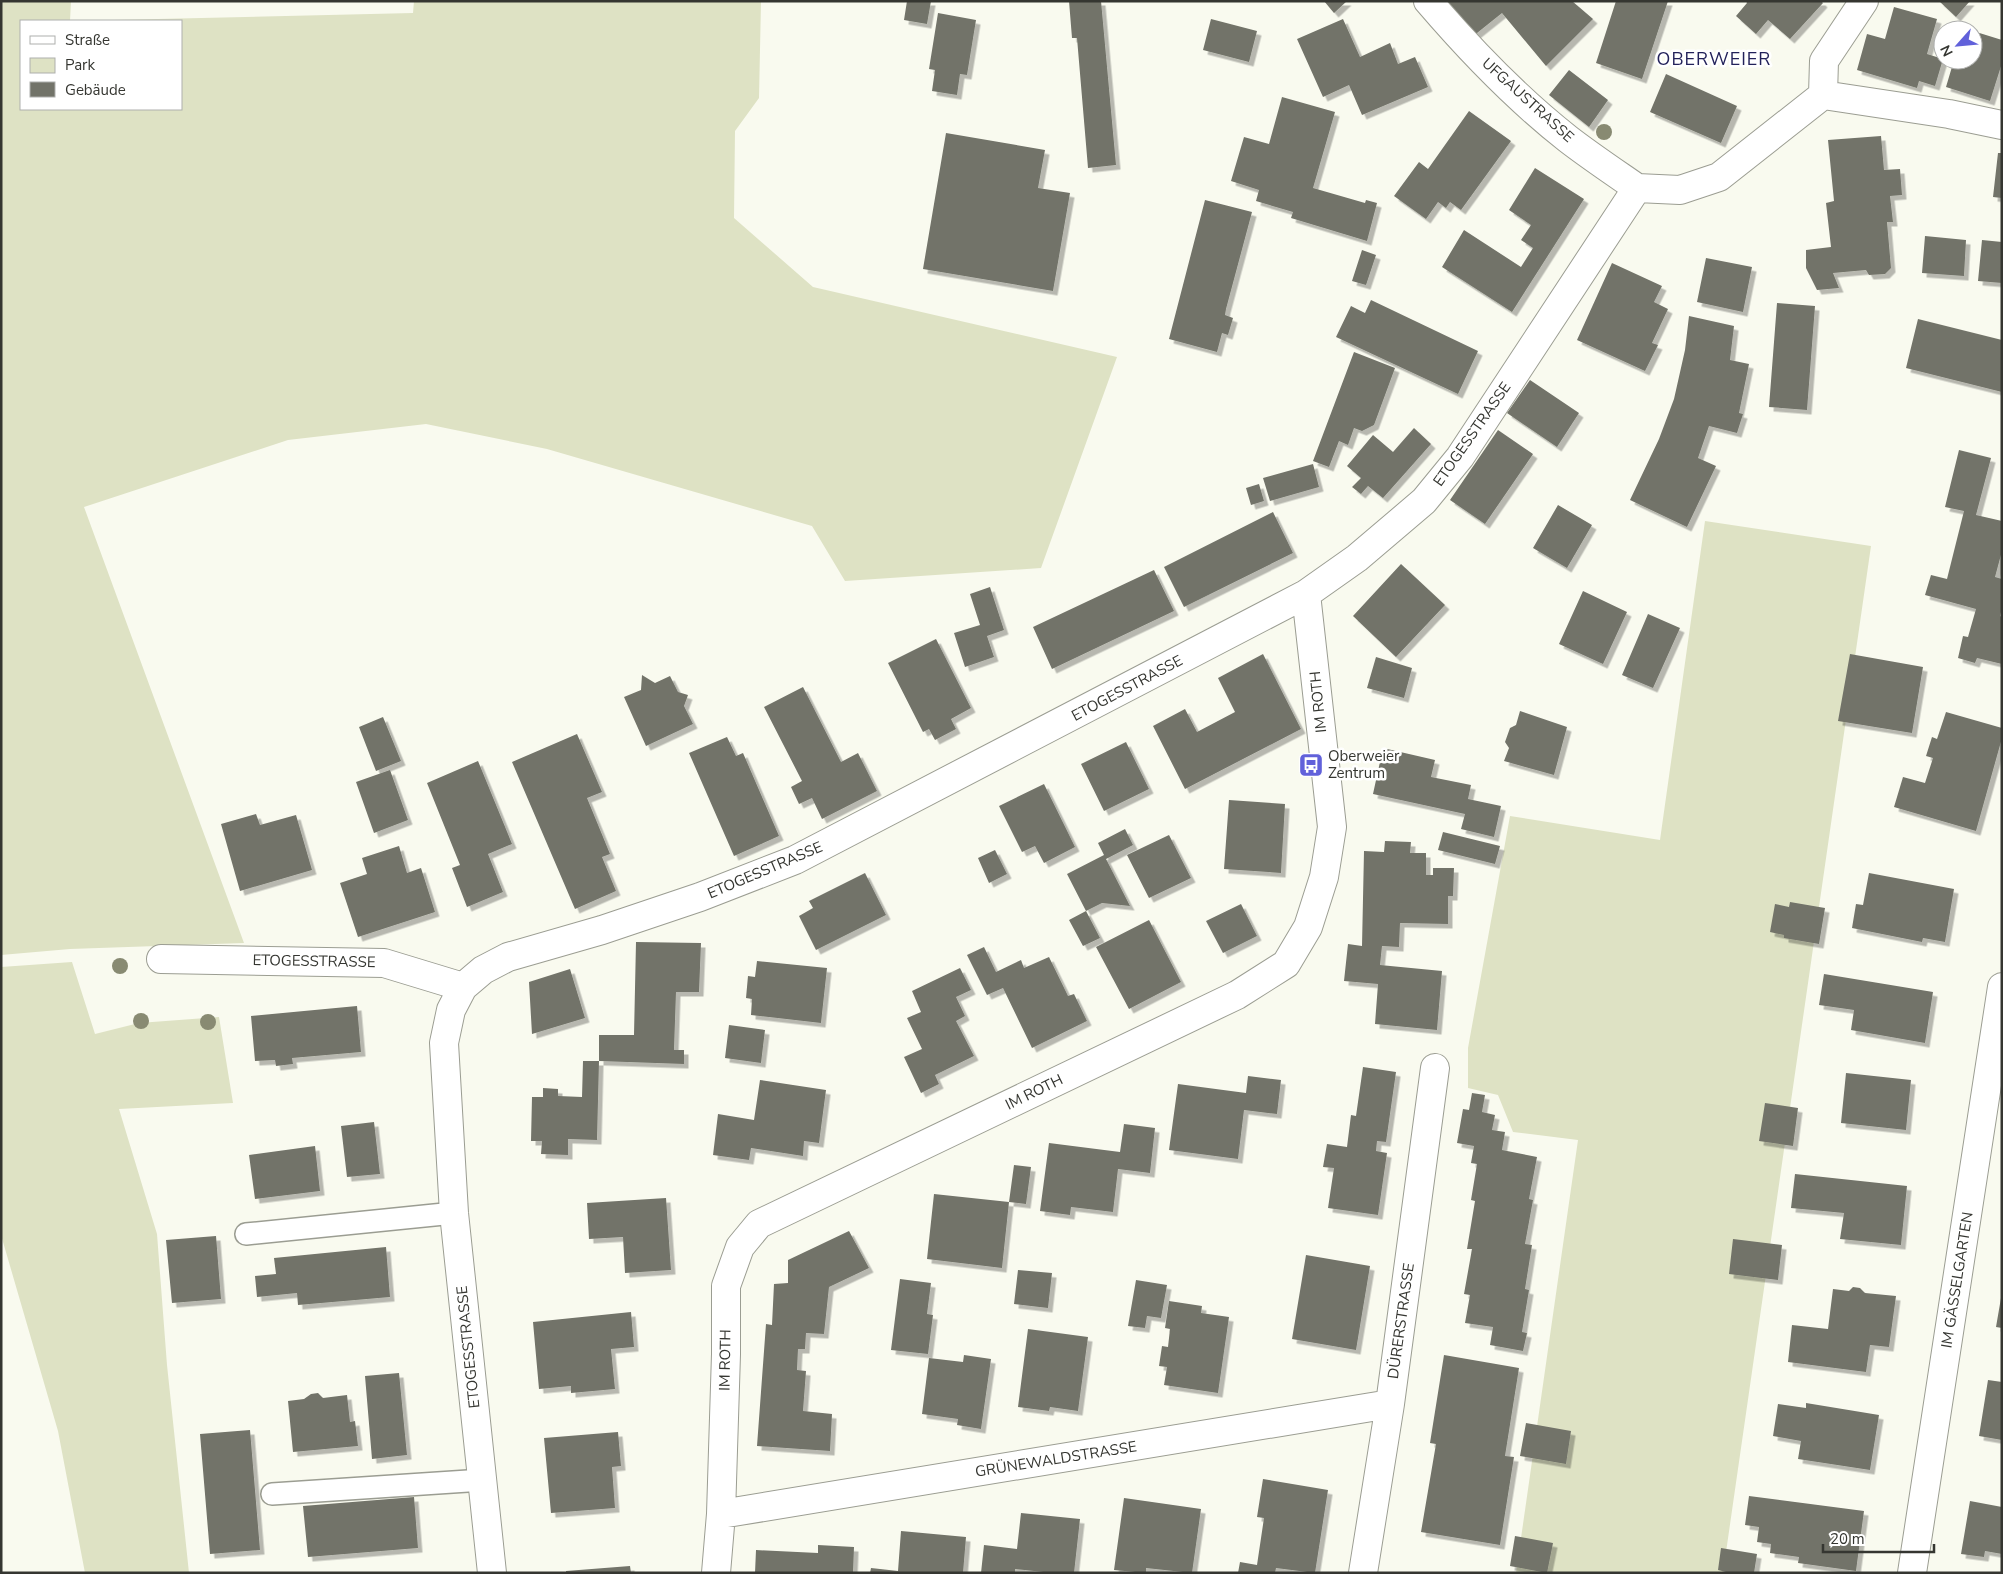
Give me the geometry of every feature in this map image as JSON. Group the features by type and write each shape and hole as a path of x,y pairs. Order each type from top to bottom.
{"street":[{"name":"UFGAUSTRASSE","path":"1428,1 1454,32 1512,89 1568,139 1637,188"},
{"path":"1823,95 1824,61 1864,1"},
{"path":"1637,188 1680,190 1719,177 1823,95 1949,114 2002,125"},
{"name":"ETOGESSTRASSE","path":"492,1573 454,1213 444,1043 451,1010 463,987 482,970 508,957 602,930 700,897 795,860 1306,594 1357,558 1393,529 1424,501 1460,457 1637,188"},
{"name":"IM ROTH","path":"716,1573 721,1514 726,1286 740,1247 759,1224 1237,994 1286,964 1308,927 1324,877 1332,826 1306,594"},
{"name":"ETOGESSTRASSE","path":"161,959 384,963 463,987"},
{"name":"IM GÄSSELGARTEN","path":"1912,1573 2002,987"},
{"name":"DÜRERSTRASSE","path":"1363,1573 1390,1404 1435,1068"},
{"name":"GRÜNEWALDSTRASSE","path":"721,1514 1390,1404"}],"lane":[{"path":"246,1234 454,1213"},
{"path":"272,1494 483,1480"}],"green space":[{"path":"1,1 71,1 70,20 20,20 20,110 182,110 182,20 113,20 413,13 414,1 761,1 759,98 735,131 734,218 813,287 1117,357 1041,568 845,581 812,526 547,449 426,424 288,440 84,507 244,943 70,949 1,955"},
{"path":"1705,521 1871,546 1723,1573 1516,1573 1578,1140 1513,1132 1498,1095 1468,1088 1468,1048 1510,816 1660,840"},
{"path":"72,962 95,1034 139,1023 219,1017 233,1103 119,1109 157,1234 167,1365 189,1573 85,1573 58,1431 1,1235 1,967"}],"building":[{"path":"907,1 931,1 927,24 904,20"},
{"path":"1069,1 1101,1 1116,165 1088,168 1077,38 1072,38"},
{"path":"1324,1 1347,1 1334,13"},
{"path":"1448,1 1572,1 1593,19 1546,66 1502,13 1472,37 1445,4"},
{"path":"1616,1 1668,1 1642,79 1596,63"},
{"path":"1746,1 1821,1 1823,3 1790,39 1768,20 1756,34 1736,16 1747,3"},
{"path":"1939,1 1970,1 1956,17"},
{"path":"1894,7 1937,19 1933,20 1933,33 1927,54 1933,56 1933,70 1940,70 1935,86 1919,81 1917,88 1857,70 1867,34 1885,39"},
{"path":"938,13 976,20 967,75 960,74 957,95 932,91 935,70 929,69"},
{"path":"1211,19 1257,31 1249,62 1203,50"},
{"path":"1343,19 1360,57 1390,43 1398,64 1415,57 1428,87 1362,115 1349,85 1323,97 1297,39"},
{"path":"1983,34 2002,40 2002,63 1990,101 1946,87 1951,70 1983,70"},
{"path":"1569,70 1608,100 1589,127 1549,95"},
{"path":"1666,74 1737,106 1721,143 1650,112"},
{"path":"1282,97 1335,112 1313,188 1365,203 1366,200 1377,203 1367,241 1291,218 1293,212 1256,201 1259,190 1231,181 1244,137 1269,144"},
{"path":"1469,111 1511,141 1461,210 1450,202 1446,208 1438,202 1426,219 1394,196 1419,162 1428,169"},
{"path":"946,133 1045,150 1038,188 1070,193 1053,291 923,269"},
{"path":"1881,136 1884,170 1900,169 1902,195 1890,196 1893,222 1887,222 1891,268 1885,274 1869,275 1866,270 1833,273 1839,288 1817,290 1806,268 1806,250 1831,247 1826,203 1834,201 1828,140"},
{"path":"1998,153 2002,153 2002,198 1993,197"},
{"path":"1535,168 1584,199 1512,312 1442,267 1464,230 1521,267 1533,248 1521,240 1531,225 1509,210"},
{"path":"1205,200 1252,212 1226,309 1225,315 1233,318 1228,335 1222,333 1217,352 1169,339"},
{"path":"1925,236 1966,240 1964,276 1922,273"},
{"path":"1982,240 2002,242 2002,283 1978,281"},
{"path":"1362,250 1376,255 1366,285 1352,281"},
{"path":"1706,258 1752,267 1743,312 1697,302"},
{"path":"1612,263 1662,286 1654,302 1668,309 1652,343 1658,345 1645,371 1577,340"},
{"path":"1371,300 1478,351 1458,394 1336,337 1351,306 1365,313"},
{"path":"1777,303 1815,306 1807,410 1769,407"},
{"path":"1689,316 1734,326 1730,360 1749,364 1739,413 1743,414 1737,433 1709,426 1698,458 1716,466 1687,527 1630,500 1659,439 1674,399 1685,350"},
{"path":"1918,319 2002,340 2002,392 1906,368"},
{"path":"1354,352 1395,368 1374,425 1362,431 1354,428 1348,445 1339,441 1329,467 1313,461"},
{"path":"1530,380 1579,413 1557,447 1507,413"},
{"path":"1414,428 1431,444 1383,498 1368,486 1361,494 1352,487 1361,478 1347,466 1373,435 1393,452"},
{"path":"1498,430 1533,454 1485,524 1450,500"},
{"path":"1959,450 1991,458 1976,515 2002,521 2002,551 1995,577 2002,579 2002,608 2000,616 2002,617 2002,664 1977,658 1975,663 1958,658 1963,636 1968,637 1976,609 1925,595 1931,575 1947,579 1964,511 1945,507"},
{"path":"1313,464 1319,487 1270,501 1263,478"},
{"path":"1259,484 1264,501 1251,505 1246,488"},
{"path":"1558,505 1592,525 1567,568 1533,548"},
{"path":"1273,512 1293,553 1184,607 1164,567"},
{"path":"1401,564 1445,605 1396,657 1353,616"},
{"path":"1154,570 1174,611 1052,669 1033,627"},
{"path":"990,587 1004,630 987,636 994,657 965,667 954,633 980,625 970,594"},
{"path":"1583,591 1627,612 1603,664 1559,644"},
{"path":"1648,614 1680,628 1653,688 1622,675"},
{"path":"936,639 971,708 951,719 956,729 935,740 929,729 923,732 888,663"},
{"path":"1263,654 1301,729 1185,789 1153,726 1185,709 1197,732 1235,712 1218,678"},
{"path":"1850,654 1923,667 1912,733 1838,721"},
{"path":"1376,657 1412,668 1404,698 1367,688"},
{"path":"642,675 655,683 670,676 678,692 688,695 684,706 693,724 646,746 624,697 641,690"},
{"path":"803,687 841,762 858,753 877,791 822,819 812,798 799,804 791,787 802,781 764,707"},
{"path":"1520,711 1567,727 1554,775 1504,761 1509,748 1505,742 1510,728 1516,725"},
{"path":"1946,712 2002,728 2002,738 1976,831 1894,807 1903,777 1925,783 1933,758 1926,756 1932,737 1937,739"},
{"path":"383,717 401,761 376,771 359,727"},
{"path":"577,734 602,792 587,798 610,854 602,857 616,891 575,909 512,762"},
{"path":"727,737 736,756 743,753 779,836 734,856 689,753"},
{"path":"1126,742 1149,789 1104,811 1081,764"},
{"path":"1383,748 1435,760 1431,777 1471,785 1468,799 1501,806 1494,837 1461,829 1465,814 1373,794"},
{"path":"478,761 512,844 488,854 503,892 467,907 452,868 460,865 427,783"},
{"path":"390,770 408,820 374,833 356,782"},
{"path":"1044,784 1075,847 1044,863 1035,846 1022,852 999,806"},
{"path":"1229,800 1285,804 1281,873 1224,869"},
{"path":"256,814 260,825 296,815 312,870 240,891 221,824"},
{"path":"1125,829 1133,845 1106,859 1130,906 1102,903 1086,911 1067,874 1104,855 1098,843"},
{"path":"1443,832 1500,846 1495,864 1438,850"},
{"path":"1169,835 1191,878 1149,898 1127,855"},
{"path":"1385,841 1411,842 1410,853 1426,853 1426,875 1433,875 1433,868 1454,868 1453,896 1448,896 1448,924 1400,923 1399,947 1382,946 1380,965 1442,971 1437,1030 1375,1024 1378,984 1344,981 1348,944 1362,946 1364,851 1384,852"},
{"path":"399,846 407,873 421,868 435,912 358,937 340,883 367,874 362,858"},
{"path":"995,850 1007,874 989,883 978,858"},
{"path":"865,873 886,915 816,950 799,916 813,908 809,901"},
{"path":"1869,873 1954,889 1945,942 1923,938 1922,942 1852,928 1856,904 1863,905"},
{"path":"1790,902 1825,908 1819,944 1784,938 1784,935 1770,932 1775,904 1789,907"},
{"path":"1241,904 1257,936 1223,953 1206,921"},
{"path":"1086,911 1100,938 1083,946 1069,920"},
{"path":"1149,920 1181,982 1129,1009 1096,947"},
{"path":"636,942 701,943 699,992 676,992 674,1050 684,1050 684,1064 599,1061 599,1035 634,1035"},
{"path":"984,947 996,972 1021,960 1024,968 1049,957 1068,996 1074,994 1087,1021 1032,1048 1003,988 987,995 967,955"},
{"path":"757,961 827,968 821,1023 751,1015 752,999 746,998 748,976 755,977"},
{"path":"960,968 971,990 956,997 965,1016 956,1021 974,1056 935,1075 939,1084 921,1093 904,1057 922,1049 907,1018 921,1012 912,991"},
{"path":"570,969 585,1018 532,1034 529,982"},
{"path":"1824,974 1933,992 1925,1043 1851,1030 1854,1010 1819,1005"},
{"path":"357,1006 361,1052 292,1058 293,1064 276,1066 275,1060 255,1061 251,1016"},
{"path":"729,1025 765,1030 761,1063 725,1058"},
{"path":"583,1061 599,1061 597,1140 568,1139 568,1155 541,1154 542,1141 531,1141 532,1097 543,1097 543,1088 558,1089 558,1096 582,1097"},
{"path":"1363,1067 1396,1072 1386,1142 1377,1141 1376,1151 1387,1153 1378,1215 1328,1208 1334,1168 1323,1167 1327,1144 1347,1147 1351,1115 1356,1116"},
{"path":"1846,1073 1911,1080 1906,1130 1841,1123"},
{"path":"1248,1076 1281,1080 1277,1114 1244,1110 1238,1159 1169,1150 1178,1084 1246,1093"},
{"path":"760,1080 826,1090 819,1143 804,1141 803,1156 751,1148 749,1160 713,1155 718,1114 754,1120"},
{"path":"1472,1093 1485,1095 1482,1112 1495,1115 1492,1130 1505,1132 1502,1150 1537,1157 1529,1199 1533,1200 1525,1244 1532,1245 1525,1289 1529,1290 1522,1332 1527,1333 1523,1351 1490,1345 1493,1327 1465,1323 1470,1295 1464,1294 1472,1249 1467,1249 1475,1201 1471,1200 1477,1164 1471,1163 1474,1146 1457,1143 1463,1109 1469,1110"},
{"path":"1765,1103 1798,1108 1793,1146 1759,1141"},
{"path":"374,1122 380,1174 347,1177 341,1126"},
{"path":"1124,1124 1155,1128 1150,1173 1118,1169 1113,1212 1071,1207 1070,1215 1040,1211 1049,1143 1120,1152"},
{"path":"315,1146 320,1191 255,1199 249,1155"},
{"path":"1014,1165 1031,1167 1026,1204 1009,1202"},
{"path":"1795,1174 1907,1186 1901,1245 1840,1239 1844,1213 1791,1208"},
{"path":"934,1194 1009,1202 1002,1268 927,1259"},
{"path":"666,1198 671,1270 625,1273 623,1237 589,1239 587,1203"},
{"path":"849,1231 869,1268 829,1287 824,1334 806,1333 805,1349 798,1349 797,1370 806,1371 803,1411 832,1414 830,1451 757,1446 766,1324 772,1325 774,1284 788,1283 788,1260"},
{"path":"216,1236 221,1299 172,1303 166,1240"},
{"path":"1733,1239 1782,1245 1778,1280 1729,1274"},
{"path":"386,1247 390,1297 298,1305 297,1293 257,1297 255,1276 276,1274 274,1258"},
{"path":"1306,1255 1370,1266 1356,1350 1292,1339"},
{"path":"1018,1270 1052,1273 1048,1308 1014,1304"},
{"path":"900,1279 931,1283 927,1314 933,1315 928,1354 891,1350"},
{"path":"1136,1280 1167,1285 1161,1318 1147,1316 1145,1328 1128,1326"},
{"path":"1853,1287 1860,1288 1865,1293 1896,1296 1889,1347 1870,1345 1866,1372 1788,1362 1792,1325 1828,1329 1833,1289 1849,1291"},
{"path":"2002,1298 2002,1328 1996,1327"},
{"path":"1169,1301 1202,1306 1201,1313 1229,1317 1218,1393 1164,1385 1167,1367 1159,1366 1162,1346 1168,1347 1170,1329 1165,1328"},
{"path":"631,1312 634,1347 611,1349 615,1389 571,1393 571,1386 539,1389 533,1322"},
{"path":"1028,1329 1088,1337 1078,1411 1050,1407 1049,1411 1018,1407"},
{"path":"964,1355 991,1359 981,1429 957,1425 958,1419 922,1414 929,1358 963,1362"},
{"path":"1444,1355 1519,1368 1505,1456 1514,1457 1500,1545 1421,1532 1436,1444 1430,1443"},
{"path":"399,1373 407,1455 372,1459 365,1376"},
{"path":"1988,1380 2002,1382 2002,1440 1979,1436"},
{"path":"318,1393 323,1398 347,1395 350,1422 355,1421 358,1446 293,1452 288,1401 304,1399 311,1394"},
{"path":"1806,1403 1879,1415 1870,1470 1798,1459 1801,1441 1773,1436 1778,1404 1806,1408"},
{"path":"1526,1423 1571,1431 1566,1464 1520,1456"},
{"path":"250,1430 260,1550 210,1554 200,1434"},
{"path":"618,1432 621,1466 612,1467 615,1508 551,1513 544,1438"},
{"path":"1263,1479 1328,1490 1315,1573 1276,1568 1275,1573 1238,1573 1240,1562 1257,1565 1264,1518 1257,1517"},
{"path":"1749,1496 1864,1511 1856,1571 1798,1563 1799,1557 1770,1553 1771,1544 1757,1542 1759,1527 1745,1525"},
{"path":"414,1497 418,1548 308,1557 303,1506"},
{"path":"1124,1498 1201,1509 1192,1573 1146,1568 1146,1573 1114,1570"},
{"path":"1970,1501 2002,1507 2002,1554 1985,1551 1984,1557 1961,1554"},
{"path":"1021,1513 1080,1519 1074,1573 1015,1569 1015,1573 981,1573 984,1545 1017,1549"},
{"path":"901,1531 966,1537 963,1573 870,1573 871,1568 898,1571"},
{"path":"1515,1536 1553,1543 1547,1573 1510,1566"},
{"path":"818,1545 854,1547 853,1573 755,1573 756,1550 818,1553"},
{"path":"1721,1548 1757,1554 1754,1573 1730,1573 1718,1570"},
{"path":"630,1566 631,1573 566,1573 566,1571"}],"place":[{"name":"Oberweier Zentrum","path":"1311,765"}],"district":[{"name":"OBERWEIER","path":"1714,59"}]}
